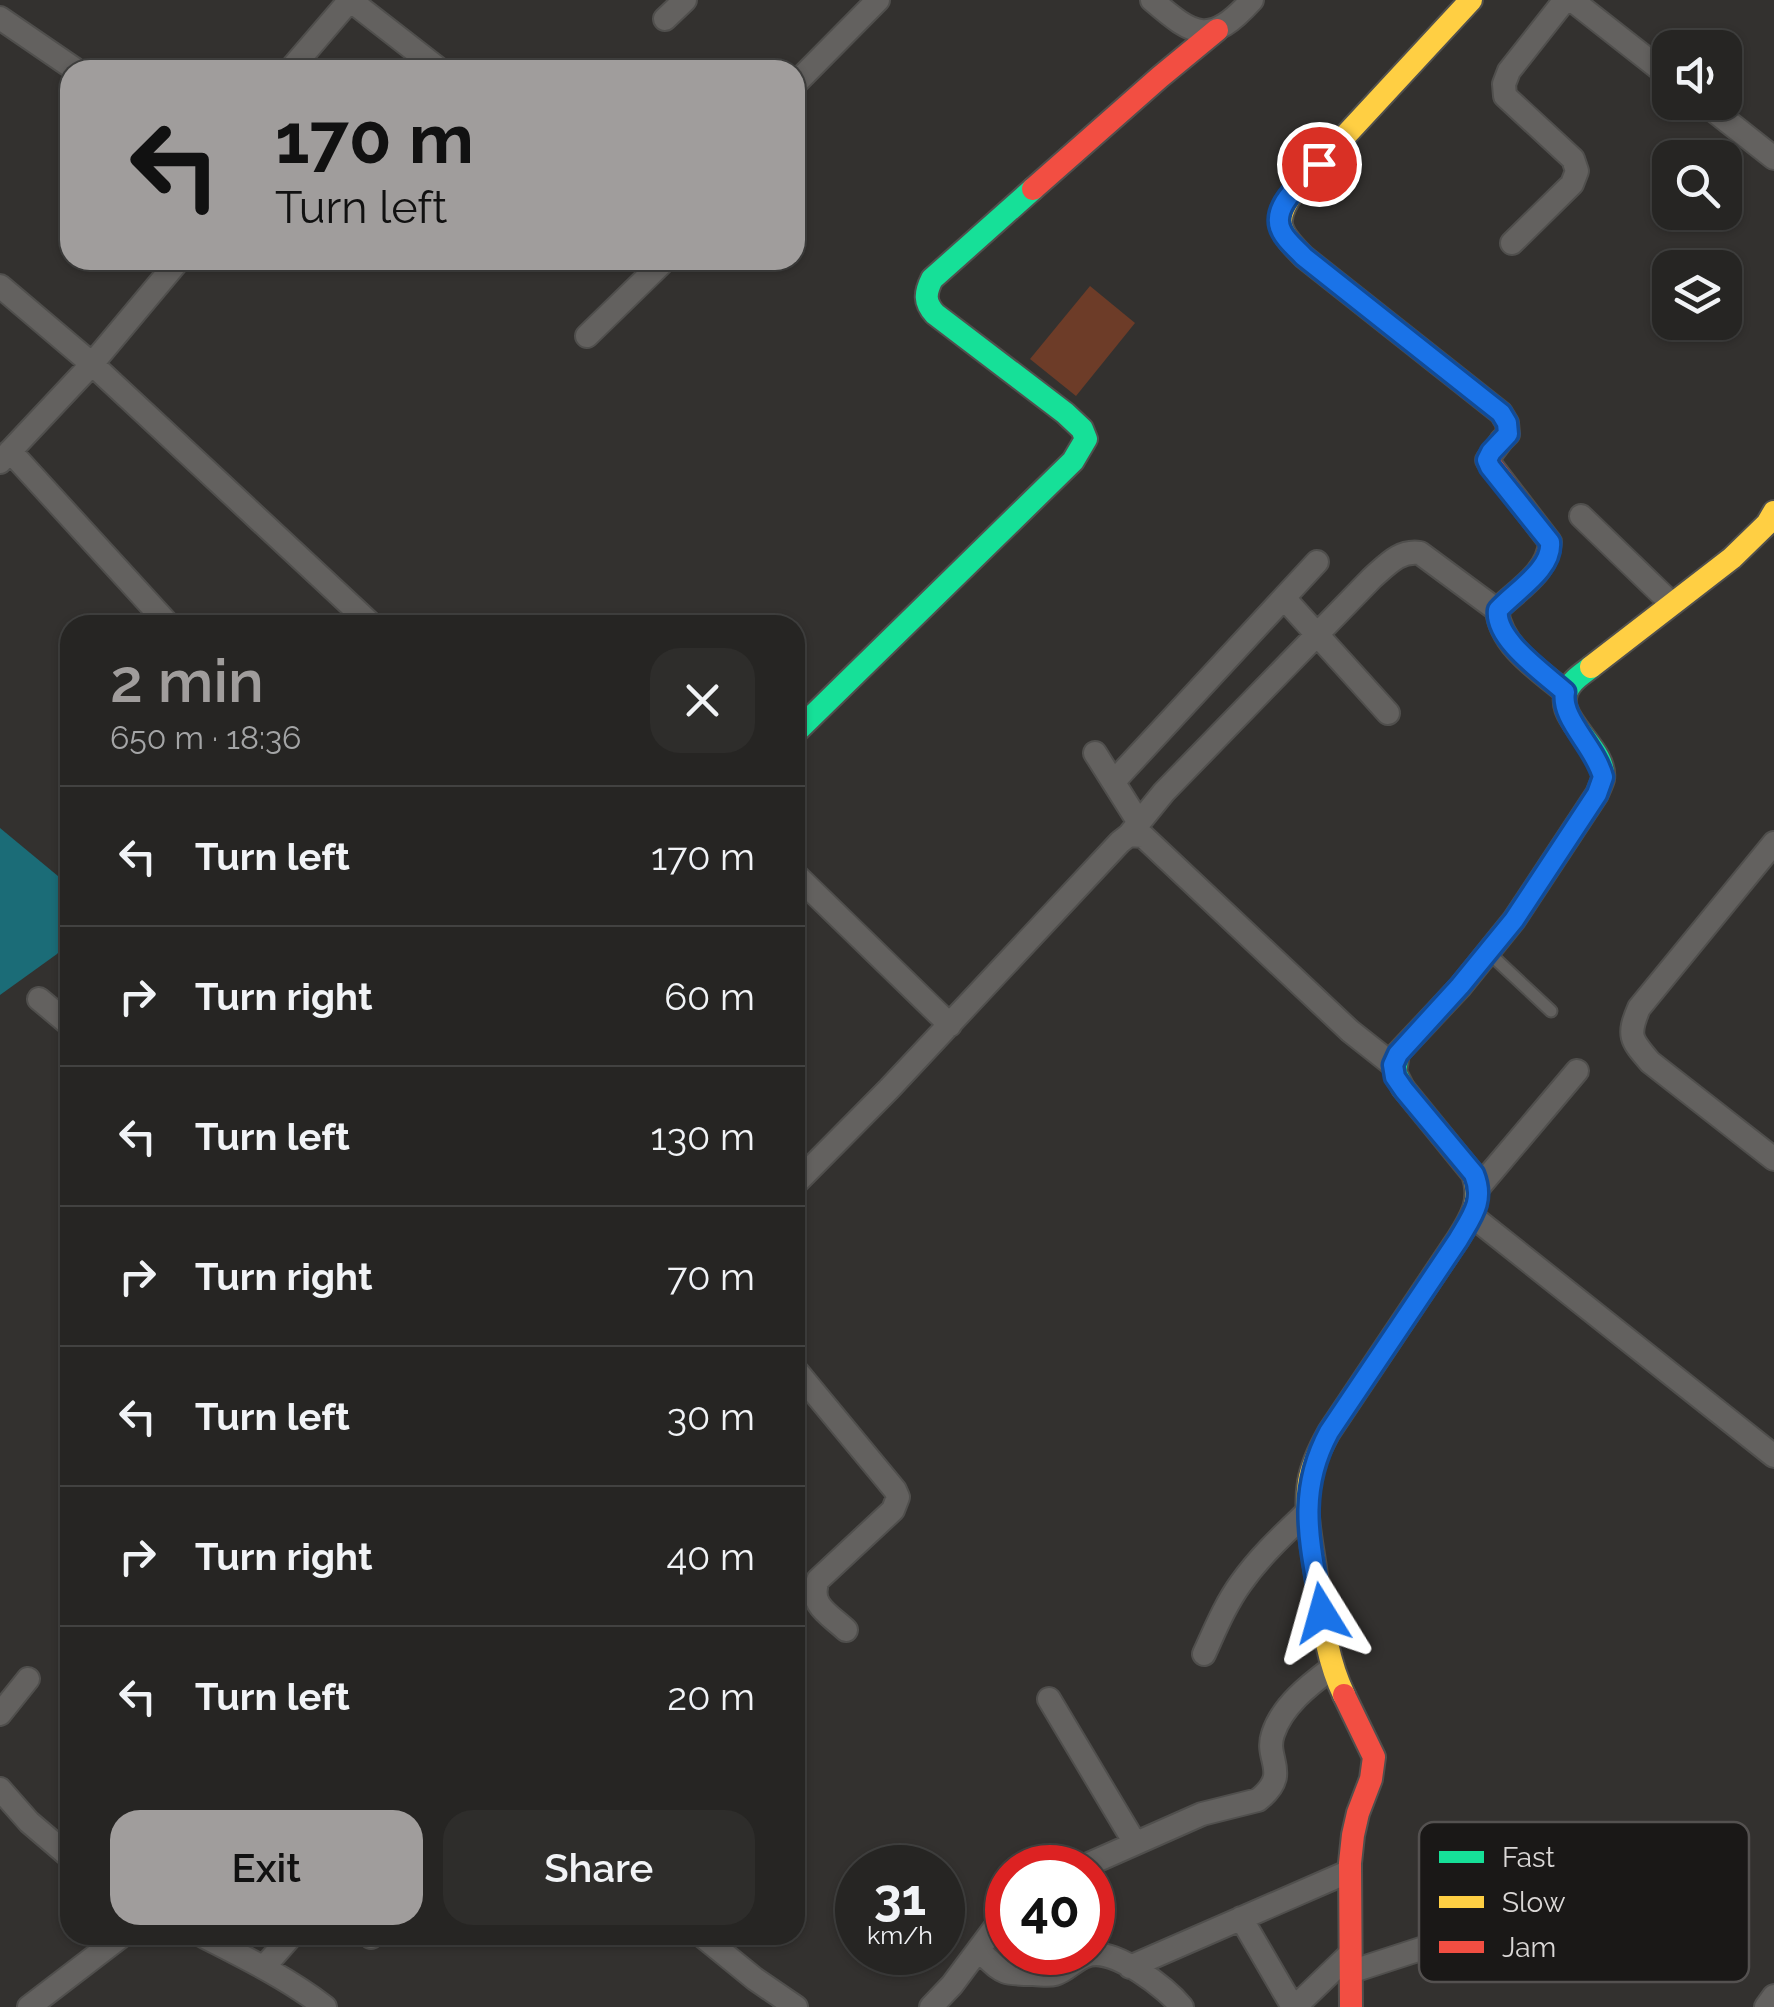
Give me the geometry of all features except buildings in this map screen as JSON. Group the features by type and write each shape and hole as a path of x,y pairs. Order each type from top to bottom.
{"street":[{"path":"299,60 350,0 419,60"},
{"path":"665,19 685,0"},
{"path":"805,74 878,0"},
{"path":"1152,0 1186,27 1202,32 1217,30"},
{"path":"805,724 1073,460 1086,439 1066,412 935,314 925,294 932,279 1252,0"},
{"path":"1471,0 1294,192 1280,210 1278,224 1283,236 1304,257 1501,413 1508,434 1487,460 1550,542 1551,552 1546,564 1498,610 1496,619 1508,640 1565,692"},
{"path":"1512,244 1572,184 1577,171 1573,158 1505,96 1509,72 1569,0 1652,63"},
{"path":"0,18 61,60"},
{"path":"1726,120 1774,158"},
{"path":"160,615 3,451 92,364 171,270"},
{"path":"587,336 655,270"},
{"path":"0,286 92,364 361,615"},
{"path":"1351,2007 1353,1835 1374,1757 1332,1668 1307,1512 1309,1482 1316,1455 1329,1432 1472,1216 1480,1197 1474,1174 1404,1090 1395,1077 1393,1065 1407,1043 1514,920 1597,794 1603,777 1594,752 1567,714 1563,704 1565,692 1580,675 1732,558 1768,524 1774,512"},
{"path":"1582,516 1672,604"},
{"path":"805,1174 950,1025 1164,792 1399,555 1409,551 1420,553 1498,610"},
{"path":"1118,777 1317,562"},
{"path":"1284,598 1388,713"},
{"path":"1095,753 1134,828 1350,1031 1393,1065"},
{"path":"1774,843 1639,1008 1632,1026 1633,1042 1650,1062 1774,1159"},
{"path":"805,884 950,1025"},
{"path":"39,998 60,1016"},
{"path":"1479,1187 1577,1071"},
{"path":"1472,1216 1774,1456"},
{"path":"805,1381 898,1497 893,1510 818,1580 814,1590 821,1607 846,1630"},
{"path":"1204,1654 1242,1582 1307,1512"},
{"path":"1115,1852 1202,1814 1249,1804 1266,1795 1276,1775 1270,1743 1277,1724 1302,1692 1332,1668"},
{"path":"0,1714 28,1679"},
{"path":"1049,1699 1135,1843"},
{"path":"0,1789 29,1822 60,1848"},
{"path":"1130,1967 1350,1871"},
{"path":"1240,1918 1294,2007 1350,1963 1419,1946"},
{"path":"931,2007 985,1941"},
{"path":"29,2007 110,1945"},
{"path":"221,1945 264,1967 326,2007"},
{"path":"264,1967 283,1945"},
{"path":"714,1945 796,2007"},
{"path":"978,1950 1001,1970 1014,1975 1058,1974 1092,1954 1117,1960 1162,1986 1182,2007"},
{"path":"1766,2007 1774,1996"}],"lane":[{"path":"1488,952 1551,1010"}],"shaded area":[{"path":"1090,286 1135,323 1076,396 1030,359"}],"water":[{"path":"0,828 60,878 60,951 0,995"}],"traffic: fast":[{"path":"805,723 1073,461 1086,439 1082,429 1065,413 935,314 927,301 932,279 1033,189"},
{"path":"1403,1088 1395,1072 1398,1053 1460,987 1514,920 1597,794 1603,779 1602,766 1565,706 1573,682 1591,667"}],"traffic: slow":[{"path":"1471,0 1294,191 1283,211 1281,226 1304,257 1501,413 1508,434 1502,440"},
{"path":"1591,667 1732,558 1774,512"},
{"path":"1344,1695 1329,1652 1320,1606 1308,1517 1310,1475 1329,1432 1458,1239 1476,1200 1473,1174 1403,1088"}],"traffic: jam":[{"path":"1033,189 1217,30"},
{"path":"1502,440 1487,460 1550,542 1538,572 1497,610 1500,623 1523,657 1565,692"},
{"path":"1344,1695 1374,1757 1353,1835 1350,1863 1351,2007"}],"route":[{"path":"1319,164 1280,210 1278,224 1283,236 1304,257 1501,413 1507,423 1508,434 1487,460 1550,542 1551,552 1546,564 1498,610 1496,619 1508,640 1565,692 1563,704 1567,714 1594,752 1603,777 1597,794 1514,920 1407,1043 1393,1065 1395,1077 1404,1090 1474,1174 1480,1197 1458,1240 1316,1455 1307,1512 1322,1613"}]}
